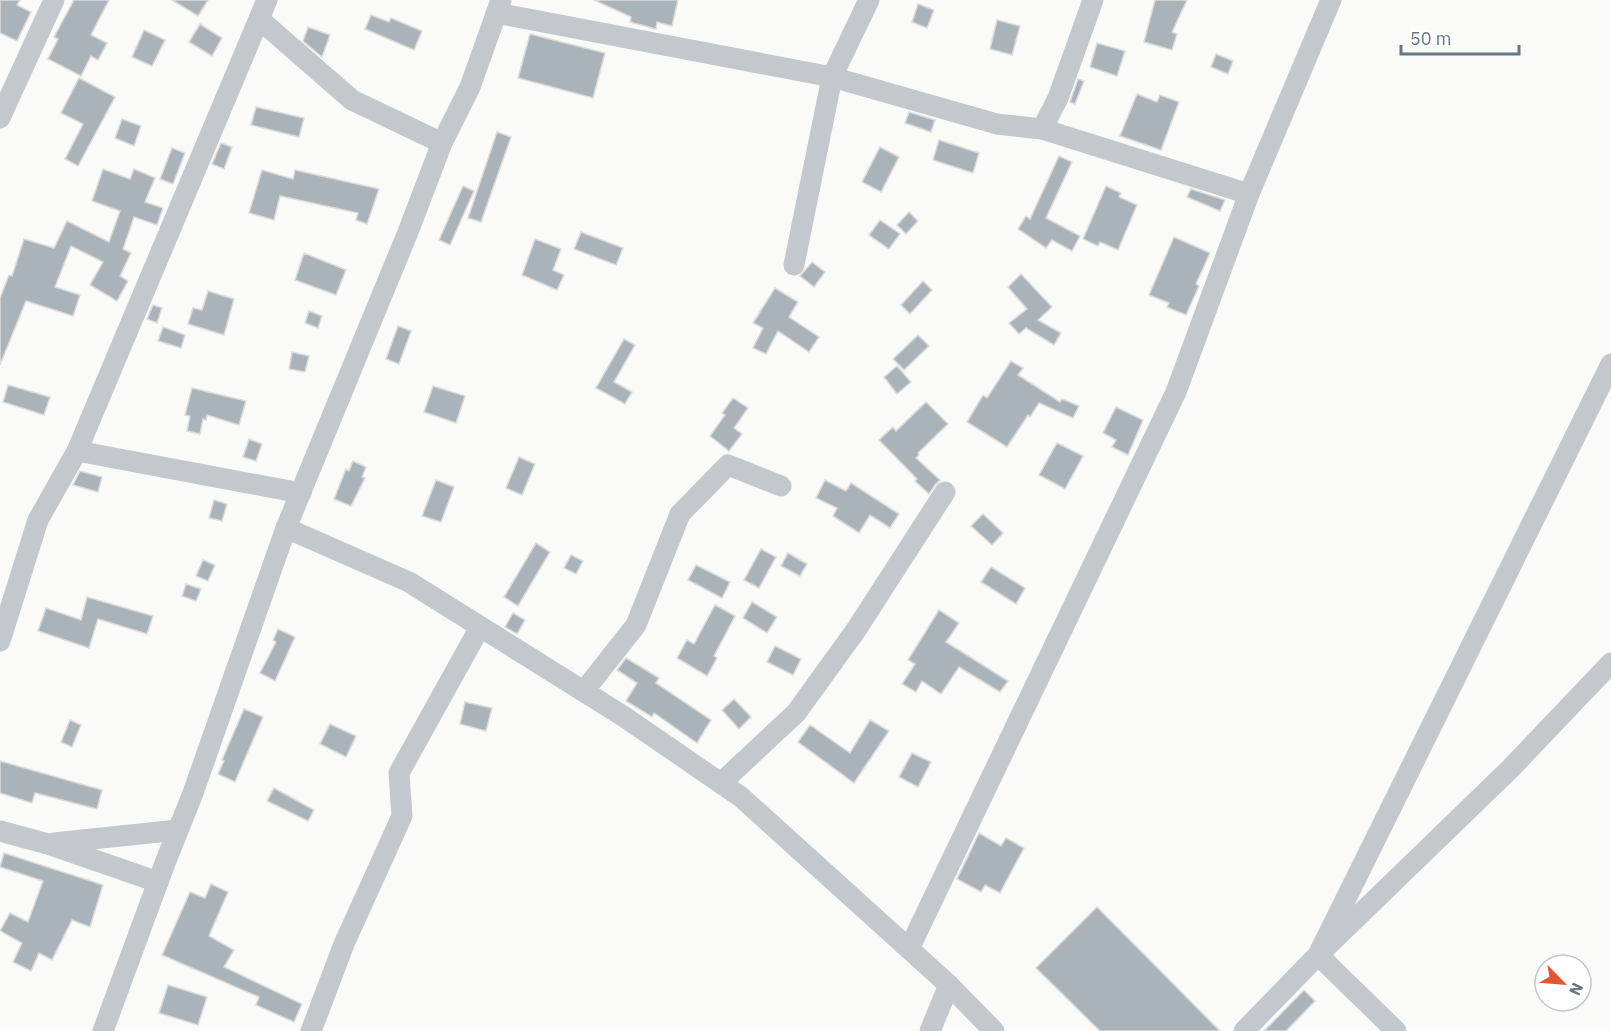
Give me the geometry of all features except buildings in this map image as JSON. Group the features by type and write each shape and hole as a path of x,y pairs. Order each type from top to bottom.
{"street":[{"path":"0,118 54,0"},
{"path":"794,265 832,77 869,0"},
{"path":"1042,129 1058,98 1093,0"},
{"path":"909,949 1176,392 1249,194 1331,0"},
{"path":"103,1031 286,528 442,143 470,87 498,6 832,77 998,124 1042,129 1249,194"},
{"path":"0,641 38,519 77,451 263,10 352,100 442,143"},
{"path":"1318,955 1611,364"},
{"path":"77,451 301,493"},
{"path":"584,691 636,625 680,514 728,465 781,486"},
{"path":"721,783 796,713 856,630 945,492"},
{"path":"286,528 409,582 623,716 741,797 949,985 994,1031"},
{"path":"311,1031 344,944 402,816 399,773 480,627"},
{"path":"1244,1031 1318,955 1510,769 1611,663"},
{"path":"48,843 178,830"},
{"path":"0,831 48,843 158,882"},
{"path":"1318,955 1396,1031"},
{"path":"930,1031 949,985"}]}
